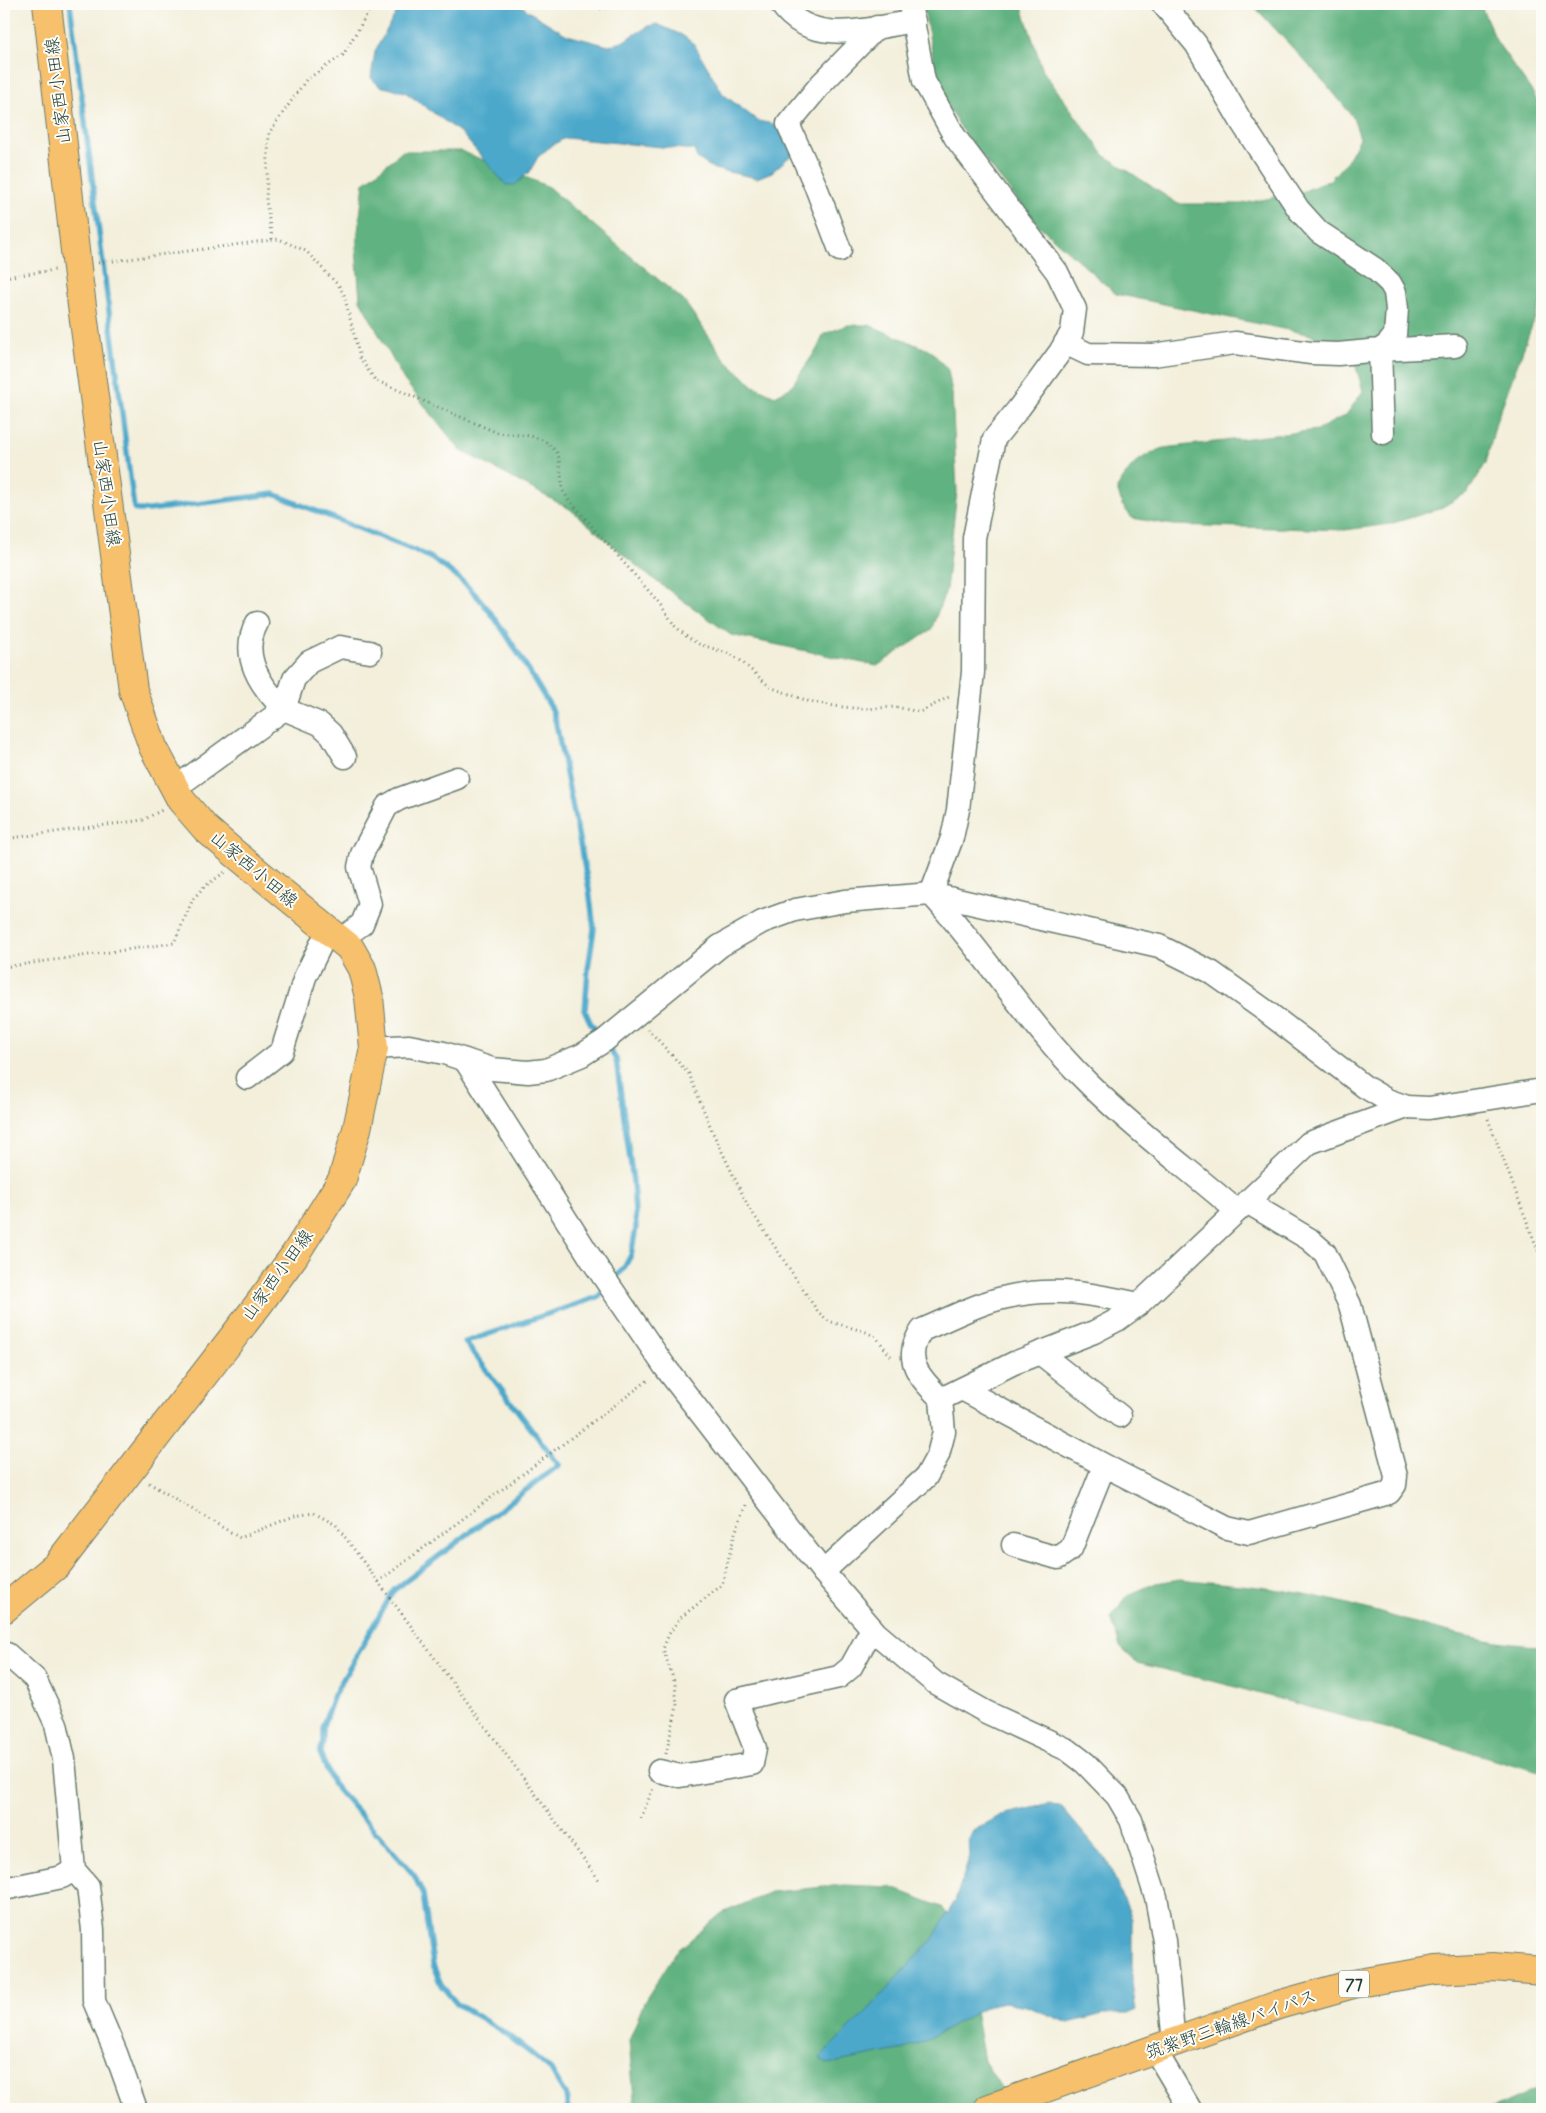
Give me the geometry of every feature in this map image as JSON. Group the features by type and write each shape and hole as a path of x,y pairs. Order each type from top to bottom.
{"main road":[{"name":"山家西小田線","path":"4,1609 57,1565 289,1263 342,1180 357,1129 374,1048 369,996 362,969 350,948 206,829 178,794 153,747 134,690 77,268 47,4"},
{"name":"筑紫野三輪線バイパス","path":"987,2109 1278,2005 1353,1984 1436,1970 1493,1966 1542,1971"}],"street":[{"path":"781,4 801,24 826,32 849,32 877,27 912,13 924,80 955,137 1057,272 1075,309 1072,332 1019,408 994,439 974,538 972,685 958,810 952,838 931,894"},
{"path":"1163,4 1196,44 1242,123 1299,210 1319,232 1360,258 1390,283 1395,292 1397,309 1395,336 1380,350"},
{"path":"840,250 788,124 822,84 877,27"},
{"path":"1065,343 1088,354 1153,355 1235,342 1311,354 1338,354 1454,346"},
{"path":"1380,350 1383,433"},
{"path":"257,623 251,634 251,662 269,694 284,709 320,724 331,734 345,757"},
{"path":"178,794 284,709 294,679 309,662 340,648 370,652"},
{"path":"247,1078 282,1051 306,977 334,935 362,924 370,904 359,867 362,854 387,806 399,799 458,778"},
{"path":"931,894 956,922 998,978 1051,1043 1086,1082 1136,1128 1242,1207 1309,1239 1325,1254 1350,1305 1396,1476 1395,1485 1389,1493 1249,1533 1228,1528 1104,1466 962,1389"},
{"path":"374,1048 409,1046 444,1053 492,1069 509,1071 546,1070 582,1055 604,1041 635,1018 720,946 762,922 795,910 845,901 931,894 1159,946 1211,972 1365,1087 1387,1100 1408,1107 1429,1108 1542,1090"},
{"path":"465,1060 592,1260 666,1367 823,1572 872,1629 935,1683 986,1712 1068,1750 1085,1763 1117,1796 1131,1820 1156,1897 1164,1941 1164,2046 1190,2109"},
{"path":"941,1399 1014,1363 1094,1332 1117,1320 1139,1304 1309,1143 1408,1107"},
{"path":"823,1572 926,1477 938,1455 944,1432 941,1399 916,1369 913,1360 912,1349 915,1340 922,1330 986,1303 1034,1292 1065,1291 1087,1293 1139,1304"},
{"path":"1040,1353 1120,1416"},
{"path":"1013,1545 1058,1558 1071,1549 1104,1466"},
{"path":"659,1771 680,1776 752,1764 755,1748 736,1700 839,1677 851,1667 872,1629"},
{"path":"5,1652 35,1678 56,1724 64,1759 74,1870 88,1886 93,1930 94,2001 116,2053 136,2109"},
{"path":"4,1889 62,1877 74,1870"}],"path":[{"path":"272,239 266,200 269,133 306,80 343,55 373,4"},
{"path":"586,4 602,10 636,4"},
{"path":"4,277 279,239 306,251 339,286 344,295 360,358 376,380 498,434 531,436 545,441 556,451 559,458 563,491 569,500 660,604 675,626 687,637 699,644 730,654 740,660 770,686 808,701 834,706 863,709 895,707 920,712 972,685"},
{"path":"4,839 143,820 178,794"},
{"path":"4,967 174,943 193,899 204,887 241,859"},
{"path":"635,1018 652,1032 689,1074 713,1133 748,1206 818,1312 828,1321 866,1332 876,1337 896,1363"},
{"path":"1481,1100 1542,1261"},
{"path":"378,1582 666,1367"},
{"path":"129,1470 240,1538 294,1516 314,1513 336,1525 599,1880"},
{"path":"641,1818 669,1745 677,1706 674,1684 663,1649 669,1634 680,1618 722,1585 735,1533 747,1502 760,1489"}],"green space":[{"path":"923,4 1021,4 1043,71 1104,155 1178,204 1241,204 1302,192 1330,180 1348,160 1360,138 1353,117 1327,85 1252,4 1480,4 1497,42 1533,93 1542,110 1542,299 1496,422 1486,463 1468,492 1439,509 1390,524 1345,530 1173,525 1132,518 1122,505 1117,488 1131,467 1141,459 1164,448 1317,430 1346,415 1363,391 1355,363 1336,343 1307,334 1116,294 1036,223 966,136 940,94"},
{"path":"403,151 461,151 547,186 684,301 726,361 754,386 775,396 790,388 817,349 824,334 848,325 869,325 931,351 948,370 952,393 957,491 946,590 931,630 877,666 731,635 645,573 570,509 460,450 404,380 360,300 356,248 364,183"},
{"path":"1180,1579 1293,1592 1338,1601 1453,1633 1512,1644 1542,1646 1542,1773 1419,1737 1224,1684 1137,1663 1120,1647 1111,1618 1128,1595 1156,1583"},
{"path":"844,1885 890,1887 942,1907 967,1942 975,2011 984,2061 1015,2109 635,2109 629,2041 644,2002 676,1952 722,1913 772,1892"},
{"path":"1542,2086 1542,2109 1492,2109 1540,2087"}],"water":[{"path":"401,4 520,4 567,35 609,46 622,42 649,26 657,24 682,35 694,44 723,94 758,121 774,124 784,132 795,152 772,172 757,178 714,169 697,158 694,150 565,138 551,146 538,157 530,171 515,185 506,185 461,133 405,92 379,86 371,78 375,51"},
{"path":"1050,1804 1062,1808 1107,1861 1132,1918 1132,1983 1136,2010 1128,2014 1103,2014 1069,2023 1026,2006 1004,2002 990,2005 926,2040 904,2049 828,2064 821,2060 821,2057 868,2010 932,1940 955,1901 970,1856 969,1839 973,1831 1001,1815"}],"waterway":[{"path":"70,4 134,508 137,510 149,510 274,494 430,557 457,577 483,603 504,632 552,709 556,723 589,889 594,929 588,969 585,1011 601,1038"},
{"path":"607,1046 616,1059 633,1181 636,1228 631,1255 624,1268 613,1281"},
{"path":"568,2109 566,2096 551,2070 502,2031 457,2004 441,1985 433,1965 423,1894 414,1875 333,1784 320,1753 323,1742 323,1725 334,1695 394,1590 559,1465 465,1342 598,1297 606,1288"}]}
